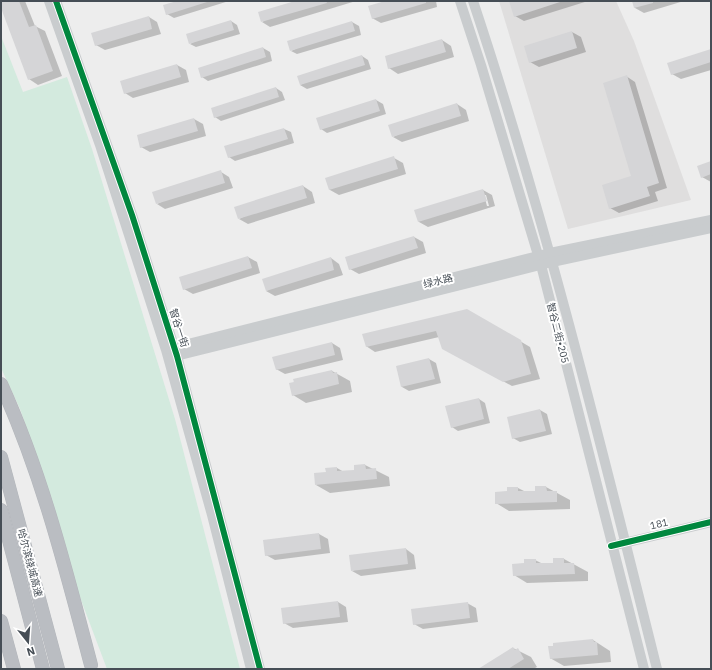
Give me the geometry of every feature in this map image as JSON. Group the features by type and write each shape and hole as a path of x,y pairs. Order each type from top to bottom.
{"highway":[{"path":"1,384 32,462 53,526 91,665"},
{"name":"哈尔滨绕城高速","path":"1,457 58,669"},
{"name":"哈尔滨绕城高速","path":"1,510 43,669"},
{"path":"1,621 14,669"}],"main road":[{"name":"智谷一街","path":"49,1 172,353 251,669"},
{"name":"智谷一街","path":"56,1 132,215 260,669"},
{"name":"智谷二街•205","path":"460,1 481,65 539,261 644,669"},
{"name":"智谷二街•205","path":"473,1 551,257 626,543 657,669"},
{"name":"绿水路","path":"172,353 551,257 711,220"},
{"name":"绿水路","path":"551,257 711,228"},
{"name":"181","path":"612,546 711,522"}],"shaded area":[{"path":"499,1 616,1 634,41 691,200 568,229"}],"green space":[{"path":"1,36 23,92 67,77 92,149 175,419 240,669 107,669 78,592 59,523 20,409 1,368"}],"building":[{"path":"1,1 19,1 29,27 36,25 53,71 28,80 1,8"},
{"path":"177,1 207,2 166,15 163,5"},
{"path":"295,1 326,1 327,3 261,22 258,12"},
{"path":"385,1 426,1 426,3 372,19 368,6"},
{"path":"509,1 560,1 560,2 514,17"},
{"path":"632,1 653,1 653,3 634,8"},
{"path":"149,16 152,29 95,46 91,33"},
{"path":"231,20 234,30 189,44 186,34"},
{"path":"352,21 355,31 290,51 287,41"},
{"path":"572,31 577,48 529,63 524,46"},
{"path":"442,39 446,52 388,69 385,56"},
{"path":"263,47 266,57 201,78 198,68"},
{"path":"711,49 711,62 671,75 667,63"},
{"path":"362,55 365,65 300,85 297,76"},
{"path":"177,64 181,77 124,94 120,81"},
{"path":"627,75 659,183 647,187 650,196 609,209 602,185 631,176 603,83"},
{"path":"276,87 279,97 214,118 211,108"},
{"path":"376,99 380,111 320,130 316,118"},
{"path":"457,103 461,116 392,137 388,125"},
{"path":"194,118 198,131 140,148 137,135"},
{"path":"284,128 288,139 228,158 224,146"},
{"path":"394,156 398,169 329,190 325,178"},
{"path":"711,161 711,174 701,178 697,166"},
{"path":"221,170 225,183 156,204 152,192"},
{"path":"303,185 307,198 238,219 234,207"},
{"path":"483,189 487,201 418,222 414,210"},
{"path":"414,236 418,248 349,270 345,257"},
{"path":"248,256 252,268 183,290 179,277"},
{"path":"331,257 334,270 266,291 262,279"},
{"path":"467,309 521,340 531,374 503,382 442,349 436,331 366,347 362,334"},
{"path":"332,342 335,355 276,370 272,357"},
{"path":"429,358 435,379 401,387 396,366"},
{"path":"332,370 333,373 337,372 339,384 292,396 289,383 294,382 293,379"},
{"path":"479,398 484,419 451,428 445,406"},
{"path":"540,409 546,431 512,439 507,417"},
{"path":"365,464 366,469 376,468 377,479 315,485 314,473 326,472 325,468 337,467 337,471 354,470 354,465"},
{"path":"535,486 546,486 547,491 557,491 557,502 495,504 495,492 507,491 507,487 518,487 518,491 535,491"},
{"path":"319,533 321,549 265,556 263,540"},
{"path":"406,548 408,564 351,571 349,555"},
{"path":"553,558 564,558 564,563 574,563 575,574 513,576 512,564 524,563 524,559 536,559 536,563 553,563"},
{"path":"338,601 340,617 283,624 281,608"},
{"path":"468,602 470,618 413,625 411,609"},
{"path":"593,639 594,642 597,642 598,655 550,659 548,646 553,646 553,643"},
{"path":"513,647 515,650 518,648 524,659 508,669 478,669"}],"cycle path":[{"path":"56,1 132,215 177,356 260,669"},
{"path":"611,546 711,522"}]}
